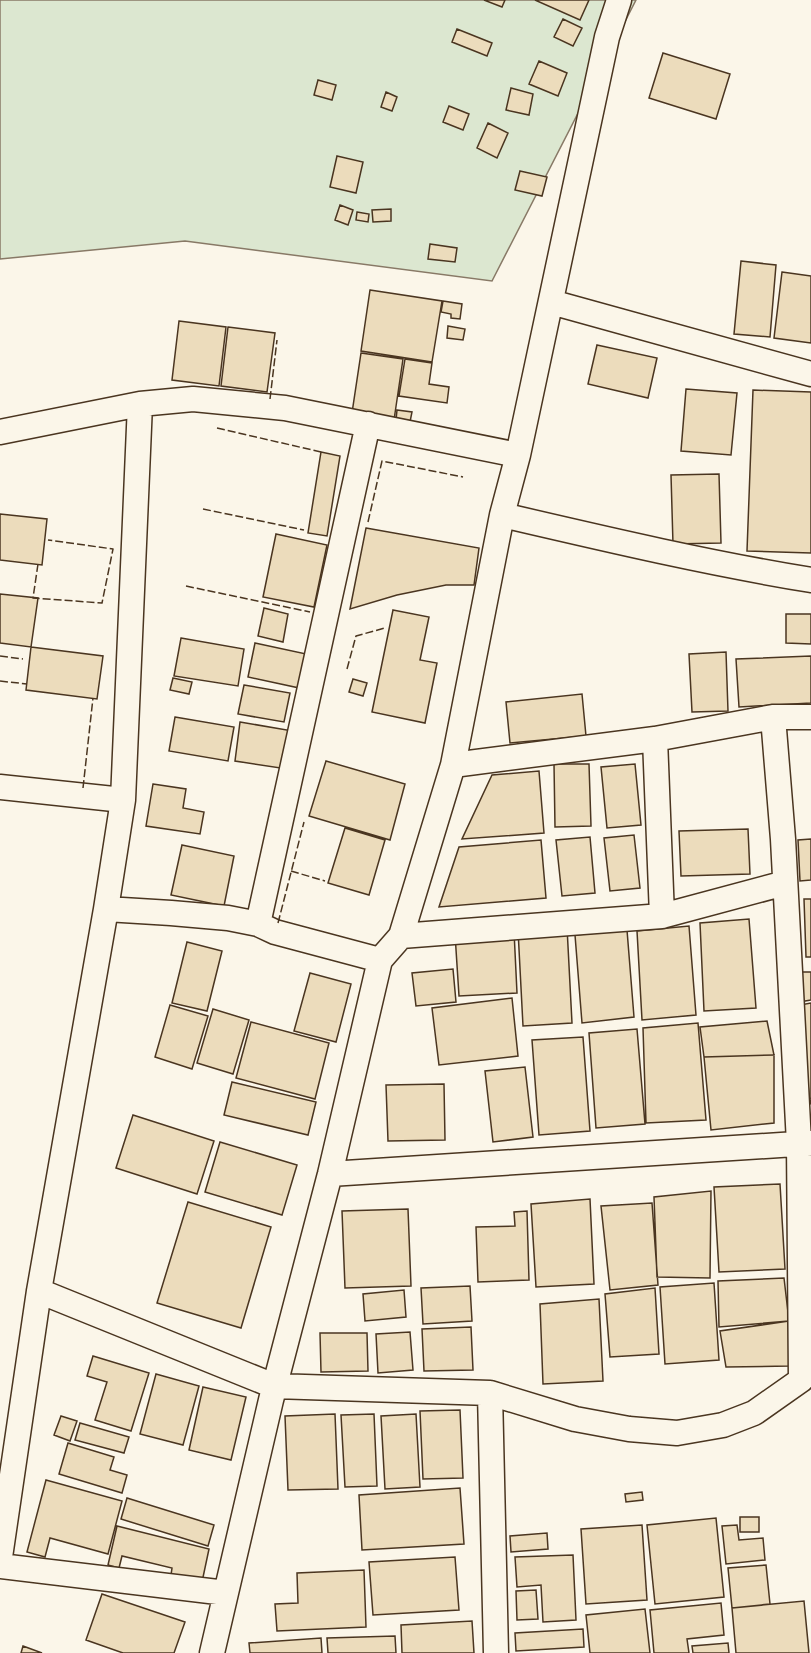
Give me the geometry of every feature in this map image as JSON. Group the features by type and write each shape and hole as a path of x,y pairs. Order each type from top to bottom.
{"street":[{"path":"212,1653 274,1386 330,1174 380,960 401,936 453,765 502,515 518,455 605,46 619,0"},
{"path":"551,302 811,374"},
{"path":"0,432 140,404 193,399 285,408 518,455"},
{"path":"0,1557 39,1291 123,800 140,404"},
{"path":"258,924 368,424"},
{"path":"502,515 712,562 811,580"},
{"path":"453,765 655,739 773,717 811,717"},
{"path":"39,1291 274,1386 490,1393 575,1419 629,1429 677,1433 723,1425 754,1413 801,1380 805,1143 773,717"},
{"path":"655,739 662,916"},
{"path":"0,787 123,800"},
{"path":"401,936 662,916 785,883"},
{"path":"106,909 228,918 258,924 276,932 380,960"},
{"path":"330,1174 805,1143"},
{"path":"490,1393 496,1653"},
{"path":"0,1566 226,1593"}],"green space":[{"path":"0,0 636,0 492,281 185,241 0,259"}],"building":[{"path":"484,0 505,0 502,7"},
{"path":"535,0 589,0 580,20"},
{"path":"563,19 582,28 573,46 554,37"},
{"path":"457,29 492,43 487,56 452,42"},
{"path":"663,53 730,74 716,119 649,98"},
{"path":"539,61 567,73 558,96 529,84"},
{"path":"318,80 336,85 332,100 314,95"},
{"path":"511,88 533,94 529,115 506,110"},
{"path":"386,92 397,97 392,111 381,107"},
{"path":"449,106 469,114 463,130 443,122"},
{"path":"488,123 508,133 497,158 477,148"},
{"path":"337,156 363,162 356,193 330,187"},
{"path":"520,171 547,177 542,196 515,190"},
{"path":"340,205 353,210 348,225 335,220"},
{"path":"391,209 391,221 373,222 372,210"},
{"path":"357,212 369,214 368,222 356,220"},
{"path":"430,244 457,248 455,262 428,259"},
{"path":"741,261 776,265 770,337 734,334"},
{"path":"782,272 811,276 811,343 774,338"},
{"path":"370,290 442,301 432,362 361,351"},
{"path":"443,301 462,304 460,319 451,318 451,314 441,312"},
{"path":"179,321 226,327 219,386 172,380"},
{"path":"448,326 465,329 463,340 447,338"},
{"path":"228,327 275,333 267,392 221,386"},
{"path":"597,345 657,358 648,398 588,384"},
{"path":"361,353 403,359 394,420 352,413"},
{"path":"405,359 432,363 429,384 449,387 447,403 399,396"},
{"path":"686,389 737,393 731,455 681,451"},
{"path":"753,390 811,392 811,553 747,551"},
{"path":"397,410 412,412 410,422 396,420"},
{"path":"321,452 340,456 327,536 308,533"},
{"path":"719,474 721,543 673,544 671,475"},
{"path":"0,514 47,519 42,565 0,560"},
{"path":"366,528 479,548 474,585 446,585 397,595 350,609"},
{"path":"276,534 327,545 314,607 263,597"},
{"path":"0,594 38,598 31,647 0,643"},
{"path":"264,608 288,614 283,642 258,636"},
{"path":"393,610 429,617 420,660 437,663 425,723 372,712"},
{"path":"786,614 811,614 811,644 786,643"},
{"path":"181,638 244,649 238,686 174,676"},
{"path":"255,643 311,655 304,689 248,677"},
{"path":"31,647 103,656 97,699 26,690"},
{"path":"726,652 728,711 692,712 689,654"},
{"path":"811,656 811,703 739,707 736,659"},
{"path":"173,678 192,682 189,694 170,690"},
{"path":"353,679 367,683 363,696 349,692"},
{"path":"244,685 290,693 284,722 238,714"},
{"path":"582,694 586,736 510,743 506,702"},
{"path":"175,717 234,727 228,761 169,751"},
{"path":"240,722 293,731 287,769 235,761"},
{"path":"326,761 405,784 390,840 309,816"},
{"path":"554,764 589,764 591,826 555,827"},
{"path":"635,764 641,825 607,828 601,767"},
{"path":"539,771 544,833 462,839 492,775"},
{"path":"153,784 186,789 183,808 204,812 200,834 146,826"},
{"path":"345,828 385,840 369,895 328,883"},
{"path":"748,829 750,874 681,876 679,831"},
{"path":"634,835 640,888 610,891 604,838"},
{"path":"590,837 595,893 562,896 556,840"},
{"path":"811,839 811,880 800,881 798,840"},
{"path":"541,840 546,898 439,907 459,847"},
{"path":"182,845 234,856 224,906 171,895"},
{"path":"804,899 811,899 811,957 806,957"},
{"path":"749,919 756,1008 704,1011 700,923"},
{"path":"689,926 696,1015 642,1020 637,931"},
{"path":"567,927 572,1023 523,1026 518,930"},
{"path":"627,930 634,1017 582,1023 575,935"},
{"path":"514,931 517,993 459,996 455,934"},
{"path":"187,942 222,951 207,1011 172,1003"},
{"path":"453,969 456,1002 416,1006 412,973"},
{"path":"801,972 811,972 811,1000 799,1002"},
{"path":"310,973 351,984 336,1042 294,1031"},
{"path":"512,998 518,1056 439,1065 432,1008"},
{"path":"811,1003 811,1103 810,1104 800,1005"},
{"path":"170,1005 208,1016 192,1069 155,1057"},
{"path":"213,1009 249,1020 233,1074 197,1063"},
{"path":"767,1021 774,1055 704,1057 700,1027"},
{"path":"251,1022 329,1043 315,1099 236,1078"},
{"path":"698,1023 706,1120 646,1123 643,1028"},
{"path":"637,1029 645,1124 596,1128 589,1033"},
{"path":"583,1037 590,1131 539,1135 532,1040"},
{"path":"774,1055 774,1123 711,1130 704,1057"},
{"path":"525,1067 533,1137 493,1142 485,1071"},
{"path":"232,1082 316,1102 308,1135 224,1115"},
{"path":"444,1084 445,1140 388,1141 386,1085"},
{"path":"133,1115 214,1141 197,1194 116,1168"},
{"path":"220,1142 297,1165 282,1215 205,1192"},
{"path":"780,1184 785,1269 719,1272 714,1187"},
{"path":"711,1191 710,1278 657,1277 654,1197"},
{"path":"590,1199 594,1284 536,1287 531,1204"},
{"path":"188,1202 271,1227 241,1328 157,1303"},
{"path":"652,1203 658,1285 610,1290 601,1206"},
{"path":"408,1209 411,1286 345,1288 342,1211"},
{"path":"527,1211 529,1280 478,1282 476,1227 515,1226 514,1212"},
{"path":"784,1278 789,1321 719,1327 718,1281"},
{"path":"714,1283 719,1360 665,1364 660,1287"},
{"path":"470,1286 472,1321 423,1324 421,1288"},
{"path":"655,1288 659,1354 610,1357 605,1294"},
{"path":"404,1290 406,1317 365,1321 363,1294"},
{"path":"599,1299 603,1381 543,1384 540,1304"},
{"path":"789,1321 789,1366 726,1367 720,1331"},
{"path":"471,1327 473,1370 424,1371 422,1329"},
{"path":"410,1332 413,1370 378,1373 376,1334"},
{"path":"320,1333 367,1333 368,1371 321,1372"},
{"path":"93,1356 149,1373 131,1431 95,1420 107,1382 87,1376"},
{"path":"156,1374 199,1386 183,1445 140,1434"},
{"path":"203,1387 246,1397 231,1460 189,1450"},
{"path":"460,1410 463,1478 423,1479 420,1411"},
{"path":"335,1414 338,1489 288,1490 285,1416"},
{"path":"374,1414 377,1486 345,1487 341,1415"},
{"path":"416,1414 420,1487 385,1489 381,1416"},
{"path":"61,1416 77,1421 70,1441 54,1435"},
{"path":"80,1423 129,1437 124,1453 75,1440"},
{"path":"68,1443 114,1457 110,1470 127,1475 122,1493 59,1474"},
{"path":"46,1480 122,1501 108,1554 50,1538 45,1557 27,1552"},
{"path":"460,1488 464,1544 362,1550 359,1495"},
{"path":"642,1492 643,1500 626,1502 625,1494"},
{"path":"127,1498 214,1525 208,1546 121,1519"},
{"path":"740,1517 759,1517 759,1532 740,1532"},
{"path":"716,1518 724,1597 655,1604 647,1525"},
{"path":"642,1525 647,1600 586,1604 581,1529"},
{"path":"737,1525 739,1540 763,1538 765,1560 726,1564 722,1526"},
{"path":"117,1526 209,1549 202,1582 171,1575 172,1568 122,1556 119,1568 108,1565"},
{"path":"547,1533 548,1549 511,1552 510,1536"},
{"path":"573,1555 576,1620 543,1622 541,1585 517,1587 515,1557"},
{"path":"455,1557 459,1610 373,1615 369,1562"},
{"path":"766,1565 770,1604 732,1608 728,1568"},
{"path":"364,1570 366,1627 277,1631 275,1604 298,1603 297,1573"},
{"path":"536,1590 538,1619 517,1620 516,1591"},
{"path":"102,1594 185,1622 174,1653 123,1653 86,1640"},
{"path":"804,1601 809,1653 736,1653 732,1608"},
{"path":"721,1603 724,1635 687,1639 689,1653 654,1653 650,1610"},
{"path":"645,1609 650,1653 590,1653 586,1615"},
{"path":"472,1621 474,1653 402,1653 401,1625"},
{"path":"583,1629 584,1647 516,1651 515,1633"},
{"path":"395,1636 396,1653 328,1653 327,1638"},
{"path":"321,1638 322,1653 250,1653 249,1643"},
{"path":"728,1643 729,1653 693,1653 692,1646"},
{"path":"23,1646 42,1653 21,1653"}],"fence":[{"path":"270,399 277,340"},
{"path":"217,428 321,452"},
{"path":"368,522 382,461 463,477"},
{"path":"203,509 304,530"},
{"path":"38,564 33,598 102,603 113,549 48,540"},
{"path":"186,586 310,612"},
{"path":"347,669 356,636 385,628"},
{"path":"0,656 23,659"},
{"path":"0,681 27,684"},
{"path":"83,788 93,698"},
{"path":"278,923 304,822"},
{"path":"291,871 325,881"}]}
